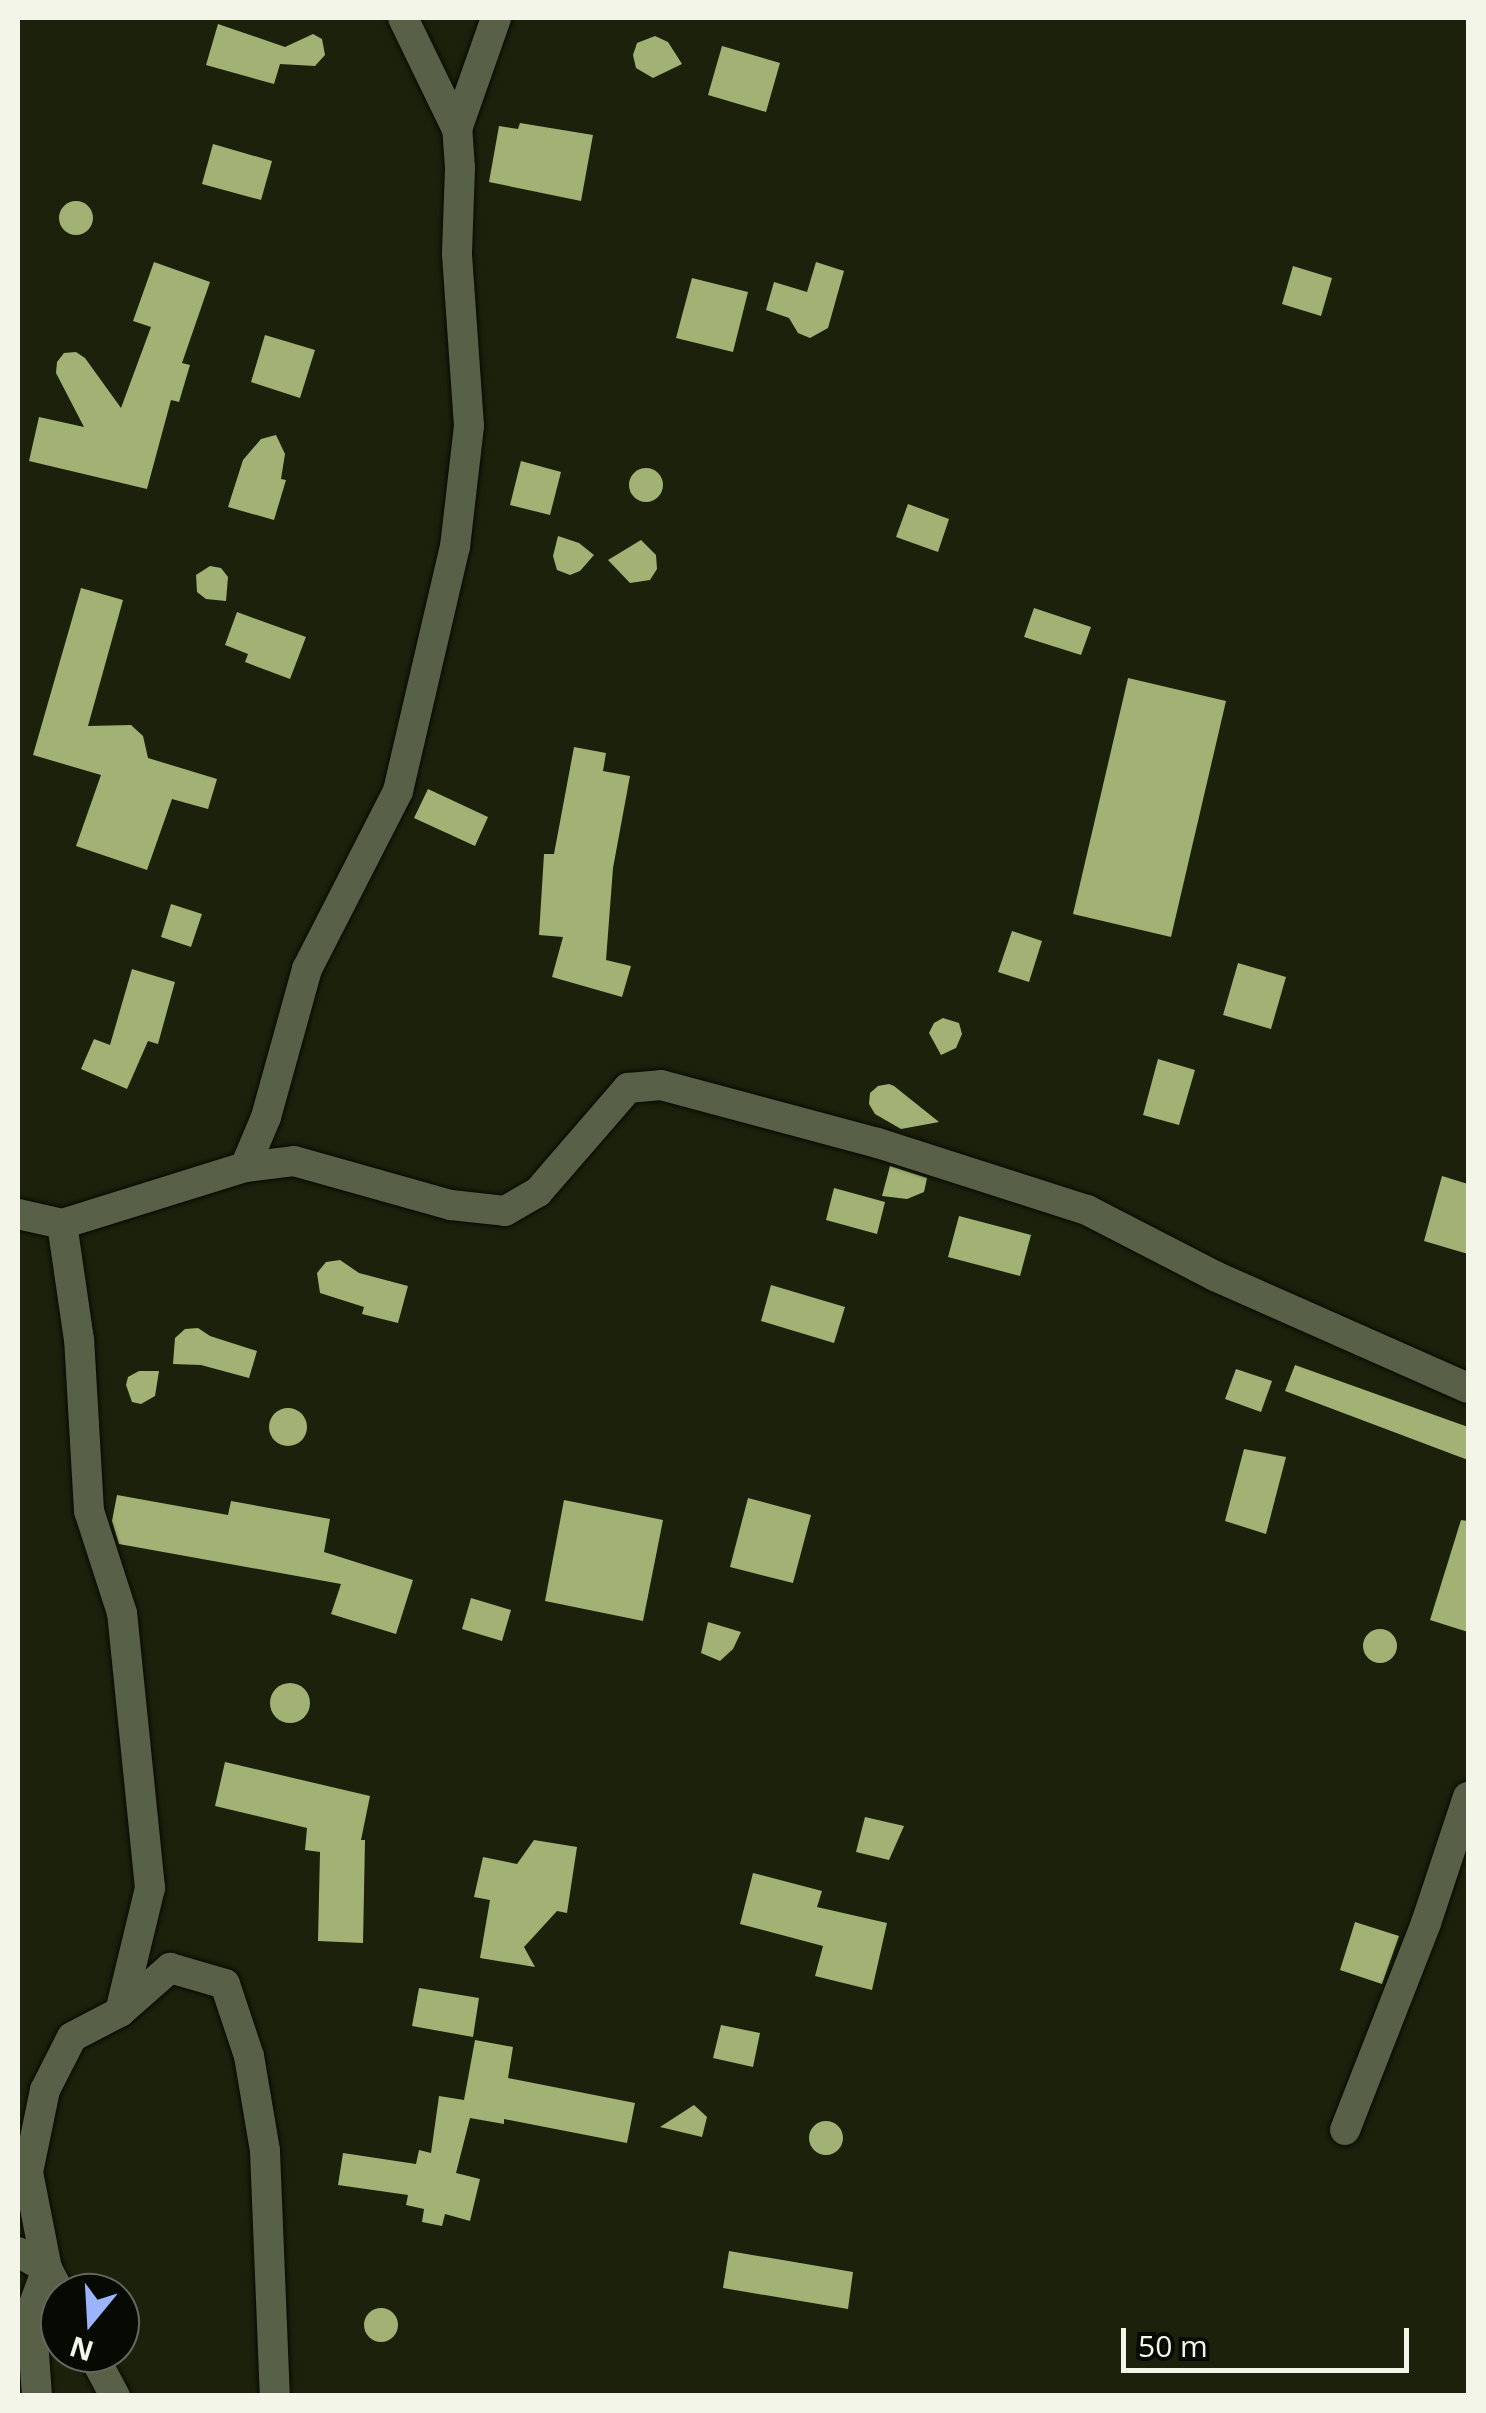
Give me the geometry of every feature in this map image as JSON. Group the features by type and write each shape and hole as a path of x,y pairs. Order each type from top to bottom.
{"street":[{"path":"245,1167 266,1117 307,969 398,790 455,547 469,426 457,253 457,129 403,18"},
{"path":"457,129 496,18"},
{"path":"18,1214 62,1224 245,1167 294,1161 450,1205 505,1211 538,1192 628,1088 661,1085 878,1143 1087,1210 1215,1276 1468,1388"},
{"path":"62,1224 79,1340 89,1511 122,1612 150,1888 120,2012"},
{"path":"1345,2130 1426,1923 1468,1797"},
{"path":"52,2273 28,2172 45,2090 72,2037 120,2012 170,1968 226,1984 249,2056 266,2151 274,2396"},
{"path":"18,2252 44,2273"},
{"path":"37,2396 31,2312 40,2300"},
{"path":"103,2373 115,2396"}],"building":[{"path":"218,24 285,47 313,34 322,39 325,55 315,66 280,64 274,84 206,65"},
{"path":"655,36 668,42 682,64 653,78 636,68 633,55 637,43"},
{"path":"722,46 780,63 766,112 708,95"},
{"path":"520,123 593,135 581,201 489,182 499,126 518,129"},
{"path":"213,144 272,161 261,200 202,184"},
{"path":"76,201 88,206 93,218 88,230 76,235 64,230 59,218 64,206"},
{"path":"154,262 210,282 182,363 190,365 179,402 171,400 147,489 29,461 39,417 84,427 56,373 57,362 64,353 76,352 85,358 121,408 151,327 133,321"},
{"path":"816,262 844,271 828,328 810,338 798,333 789,318 766,310 774,282 807,292"},
{"path":"1293,266 1332,278 1321,316 1282,304"},
{"path":"692,278 748,292 733,352 676,338"},
{"path":"265,335 315,350 300,398 251,382"},
{"path":"276,435 285,454 281,479 286,480 274,520 228,507 243,460 261,439"},
{"path":"521,461 561,472 550,515 510,505"},
{"path":"646,468 658,473 663,485 658,497 646,502 634,497 629,485 634,473"},
{"path":"908,504 949,519 938,552 896,537"},
{"path":"558,536 579,543 594,555 580,571 570,575 557,570 553,556"},
{"path":"641,540 656,555 657,569 650,580 630,583 608,560"},
{"path":"210,566 221,568 228,577 226,601 206,599 197,592 196,575"},
{"path":"81,588 123,600 88,726 131,725 143,736 148,758 217,779 208,809 172,799 147,870 76,846 101,775 33,755"},
{"path":"1034,608 1091,627 1081,655 1024,637"},
{"path":"237,612 306,637 290,679 245,662 248,654 225,645"},
{"path":"1128,678 1226,701 1171,937 1073,914"},
{"path":"574,747 606,753 603,771 630,776 613,868 606,960 631,966 622,997 552,977 563,937 539,935 544,854 554,854"},
{"path":"428,789 488,817 475,846 414,818"},
{"path":"171,904 202,914 191,947 161,937"},
{"path":"1012,931 1042,941 1029,982 998,972"},
{"path":"1238,963 1286,977 1271,1029 1223,1015"},
{"path":"132,969 175,982 158,1044 148,1041 127,1089 81,1069 94,1039 110,1045"},
{"path":"943,1018 959,1023 962,1034 956,1048 941,1055 929,1033 934,1023"},
{"path":"1158,1059 1195,1070 1179,1125 1143,1115"},
{"path":"889,1084 939,1122 901,1129 875,1114 869,1104 870,1093"},
{"path":"890,1166 927,1178 924,1192 907,1199 882,1196"},
{"path":"1442,1176 1468,1184 1468,1254 1424,1241"},
{"path":"834,1188 885,1202 877,1234 826,1220"},
{"path":"959,1216 1031,1235 1020,1276 948,1257"},
{"path":"340,1260 359,1273 408,1286 398,1323 362,1314 364,1307 320,1293 317,1273 326,1262"},
{"path":"771,1285 845,1307 834,1343 761,1321"},
{"path":"198,1328 210,1336 257,1351 249,1378 201,1365 173,1364 175,1338 185,1329"},
{"path":"1295,1365 1468,1427 1468,1460 1285,1391"},
{"path":"1236,1369 1272,1381 1261,1412 1225,1399"},
{"path":"139,1371 159,1371 155,1396 141,1404 132,1402 126,1385 128,1377"},
{"path":"288,1408 301,1414 307,1427 301,1440 288,1446 275,1440 269,1427 275,1414"},
{"path":"1244,1449 1286,1457 1266,1534 1225,1521"},
{"path":"117,1495 228,1515 231,1501 330,1519 324,1552 413,1580 396,1634 331,1614 341,1584 119,1544 112,1521"},
{"path":"748,1498 811,1515 793,1583 730,1567"},
{"path":"564,1500 663,1520 643,1621 545,1601"},
{"path":"1461,1520 1468,1521 1468,1632 1430,1620"},
{"path":"471,1598 511,1610 502,1641 462,1629"},
{"path":"708,1622 741,1632 733,1649 720,1661 701,1653"},
{"path":"1380,1629 1392,1634 1397,1646 1392,1658 1380,1663 1368,1658 1363,1646 1368,1634"},
{"path":"290,1683 304,1689 310,1703 304,1717 290,1723 276,1717 270,1703 276,1689"},
{"path":"225,1762 370,1796 361,1840 365,1840 363,1943 318,1941 320,1852 305,1850 307,1828 215,1806"},
{"path":"865,1817 904,1826 889,1860 856,1852"},
{"path":"534,1840 577,1847 567,1913 557,1911 524,1947 535,1967 480,1958 490,1900 474,1897 483,1857 517,1864"},
{"path":"753,1873 822,1891 817,1907 887,1923 872,1990 815,1976 823,1946 740,1924"},
{"path":"1355,1922 1399,1936 1382,1984 1340,1970"},
{"path":"419,1988 479,1998 473,2037 412,2026"},
{"path":"721,2025 760,2033 753,2067 713,2058"},
{"path":"475,2040 513,2047 508,2078 635,2103 627,2143 504,2119 504,2124 470,2118 456,2173 480,2179 470,2221 445,2214 442,2226 422,2222 424,2209 406,2205 408,2195 338,2185 343,2153 416,2164 419,2150 431,2153 439,2096 464,2100"},
{"path":"694,2105 707,2117 702,2137 660,2127"},
{"path":"826,2121 838,2126 843,2138 838,2150 826,2155 814,2150 809,2138 814,2126"},
{"path":"729,2251 853,2272 848,2309 723,2288"},
{"path":"381,2308 393,2313 398,2325 393,2337 381,2342 369,2337 364,2325 369,2313"}]}
